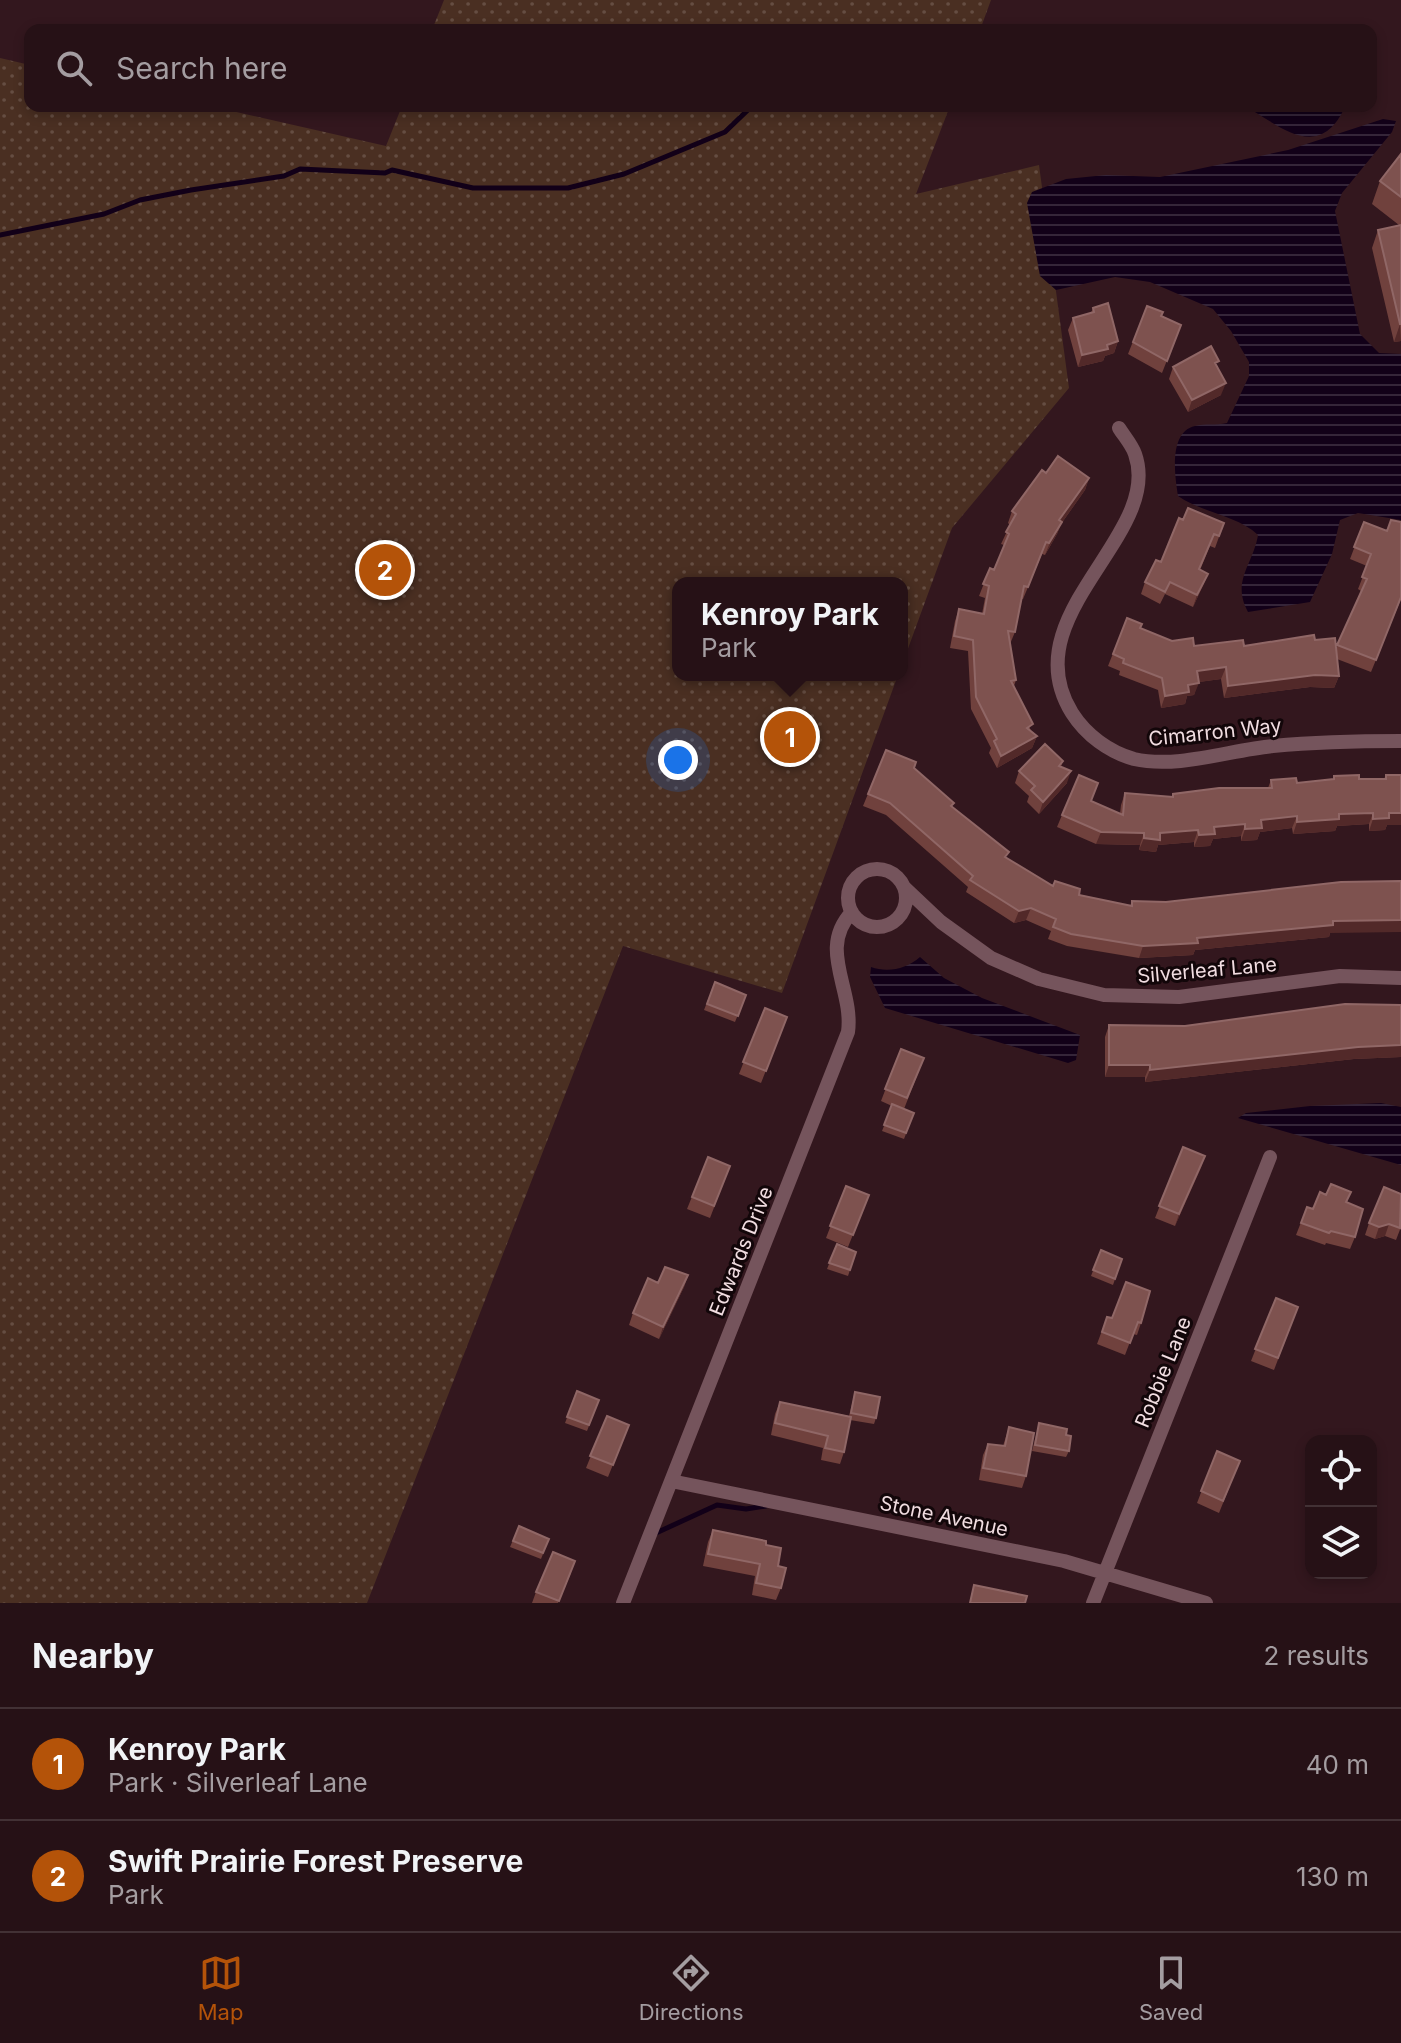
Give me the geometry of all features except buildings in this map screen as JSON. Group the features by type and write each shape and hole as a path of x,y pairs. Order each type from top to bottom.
{"street":[{"name":"Cimarron Way","path":"1119,428 1135,455 1133,500 1122,530 1084,587 1061,642 1063,694 1079,723 1104,746 1145,760 1272,746 1401,741"},
{"name":"Silverleaf Lane","path":"852,912 848,897 850,886 867,871 889,872 941,922 991,958 1039,979 1104,995 1179,997 1340,976 1401,978"},
{"path":"852,912 865,925 887,926 904,910 905,888"},
{"name":"Edwards Drive","path":"623,1603 848,1032 851,1014 835,953 836,935 852,912"},
{"name":"Robbie Lane","path":"1093,1603 1270,1157"},
{"name":"Stone Avenue","path":"671,1481 1106,1572 1206,1603"}],"shaded area":[{"path":"444,0 991,0 982,24 434,24"},
{"path":"0,58 24,64 24,112 236,112 386,146 400,112 948,112 916,194 1039,165 1069,388 952,528 908,649 908,577 672,577 672,681 896,681 782,993 623,946 367,1603 0,1603"},
{"path":"1255,112 1342,112 1333,126 1322,134 1310,137 1285,130"},
{"path":"1383,119 1396,121 1392,132 1342,193 1335,211 1360,334 1379,353 1401,354 1401,520 1358,513 1340,520 1332,554 1310,602 1248,612 1243,601 1242,582 1258,535 1240,523 1178,496 1175,456 1186,430 1199,425 1227,423 1249,376 1249,362 1231,331 1213,309 1150,282 1115,277 1056,290 1040,276 1027,203 1032,192 1066,179 1106,175 1160,177 1288,150"},
{"path":"920,957 944,978 982,998 1080,1035 1076,1060 1068,1063 885,1008 870,977 871,967 897,969"},
{"path":"1381,1103 1401,1107 1401,1165 1238,1118 1246,1113 1310,1106"}],"waterway":[{"path":"0,235 104,214 140,200 284,176 300,169 385,173 392,170 473,188 568,188 624,174 725,132 746,112"},
{"path":"656,1533 717,1505 746,1509 766,1506"}],"place":[{"name":"Swift Prairie Forest Preserve","path":"385,570"},
{"name":"Kenroy Park","path":"790,737"}]}
